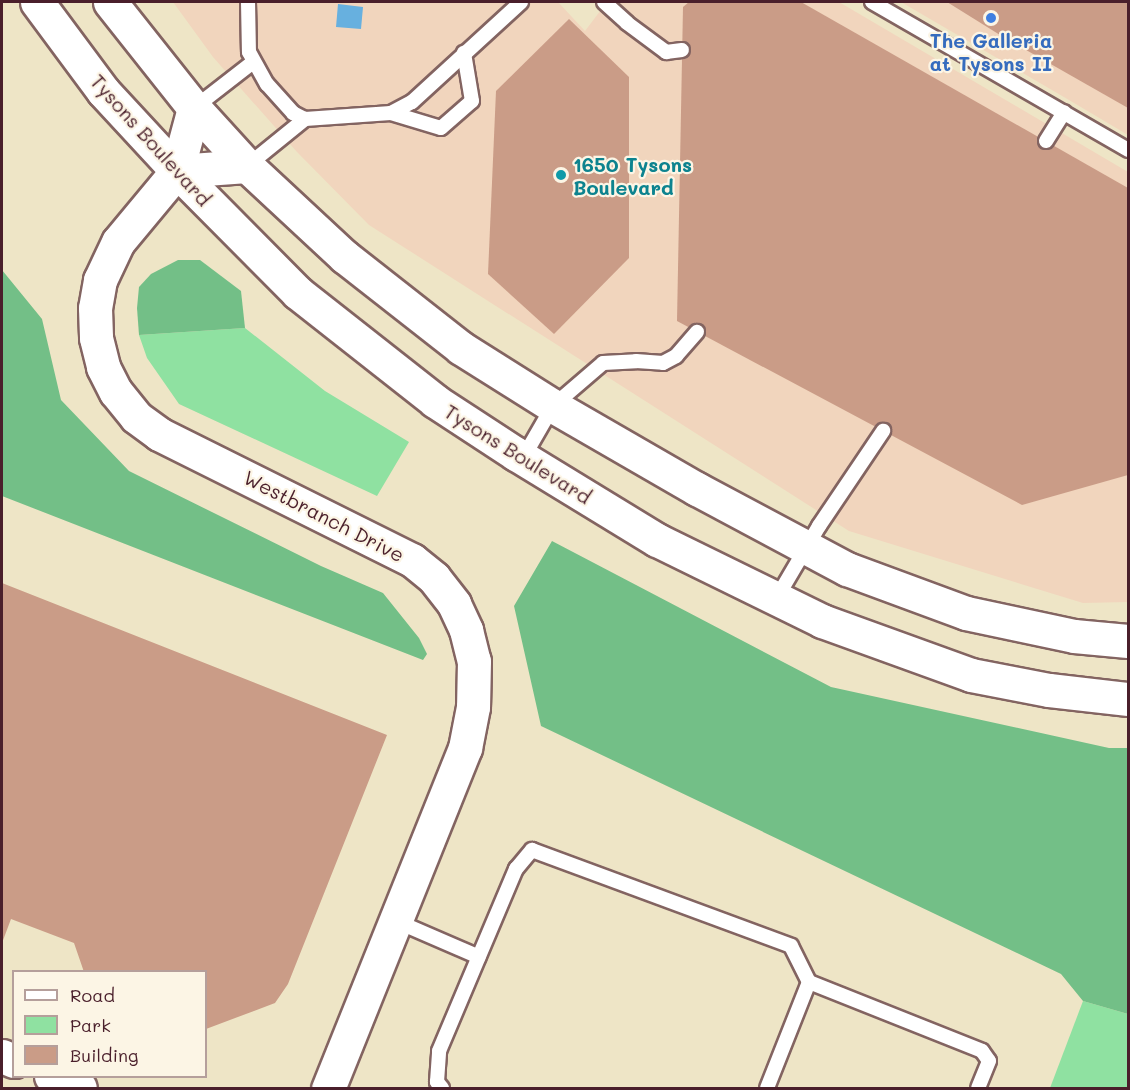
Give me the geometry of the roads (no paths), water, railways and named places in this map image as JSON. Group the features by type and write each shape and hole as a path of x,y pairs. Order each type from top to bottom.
{"street":[{"name":"Tysons Boulevard","path":"37,2 103,91 177,171 298,293 435,401 523,459 657,540 822,621 971,675 1049,690 1128,699"},
{"path":"110,2 194,108 247,166 345,258 461,348 553,406 848,569 966,613 1074,636 1128,641"},
{"name":"Westbranch Drive","path":"194,108 177,171 118,242 100,280 94,308 96,338 103,367 116,392 136,417 159,434 391,547 427,572 454,604 466,630 474,661 475,691 465,748 328,1089"},
{"path":"177,171 247,166"},
{"path":"53,1078 80,1089"}],"lane":[{"path":"248,2 249,52 253,62 279,99 293,113 305,119 391,113 441,128 472,101 464,53"},
{"path":"391,113 412,102 520,2"},
{"path":"604,2 627,23 666,52 682,50"},
{"path":"872,2 1128,150"},
{"path":"194,108 253,62"},
{"path":"1046,141 1064,112"},
{"path":"247,166 305,119"},
{"path":"523,459 553,406 603,363 636,361 663,363 676,356 697,332"},
{"path":"776,598 806,547 883,431"},
{"path":"442,1089 437,1082 439,1051 516,869 532,850 791,946 809,982 982,1051 990,1061 978,1089"},
{"path":"396,921 479,957"},
{"path":"767,1089 809,982"}],"water":[{"path":"338,4 363,7 361,29 336,27"}],"place":[{"name":"The Galleria at Tysons II","path":"991,18"},
{"name":"1650 Tysons Boulevard","path":"561,175"}]}
